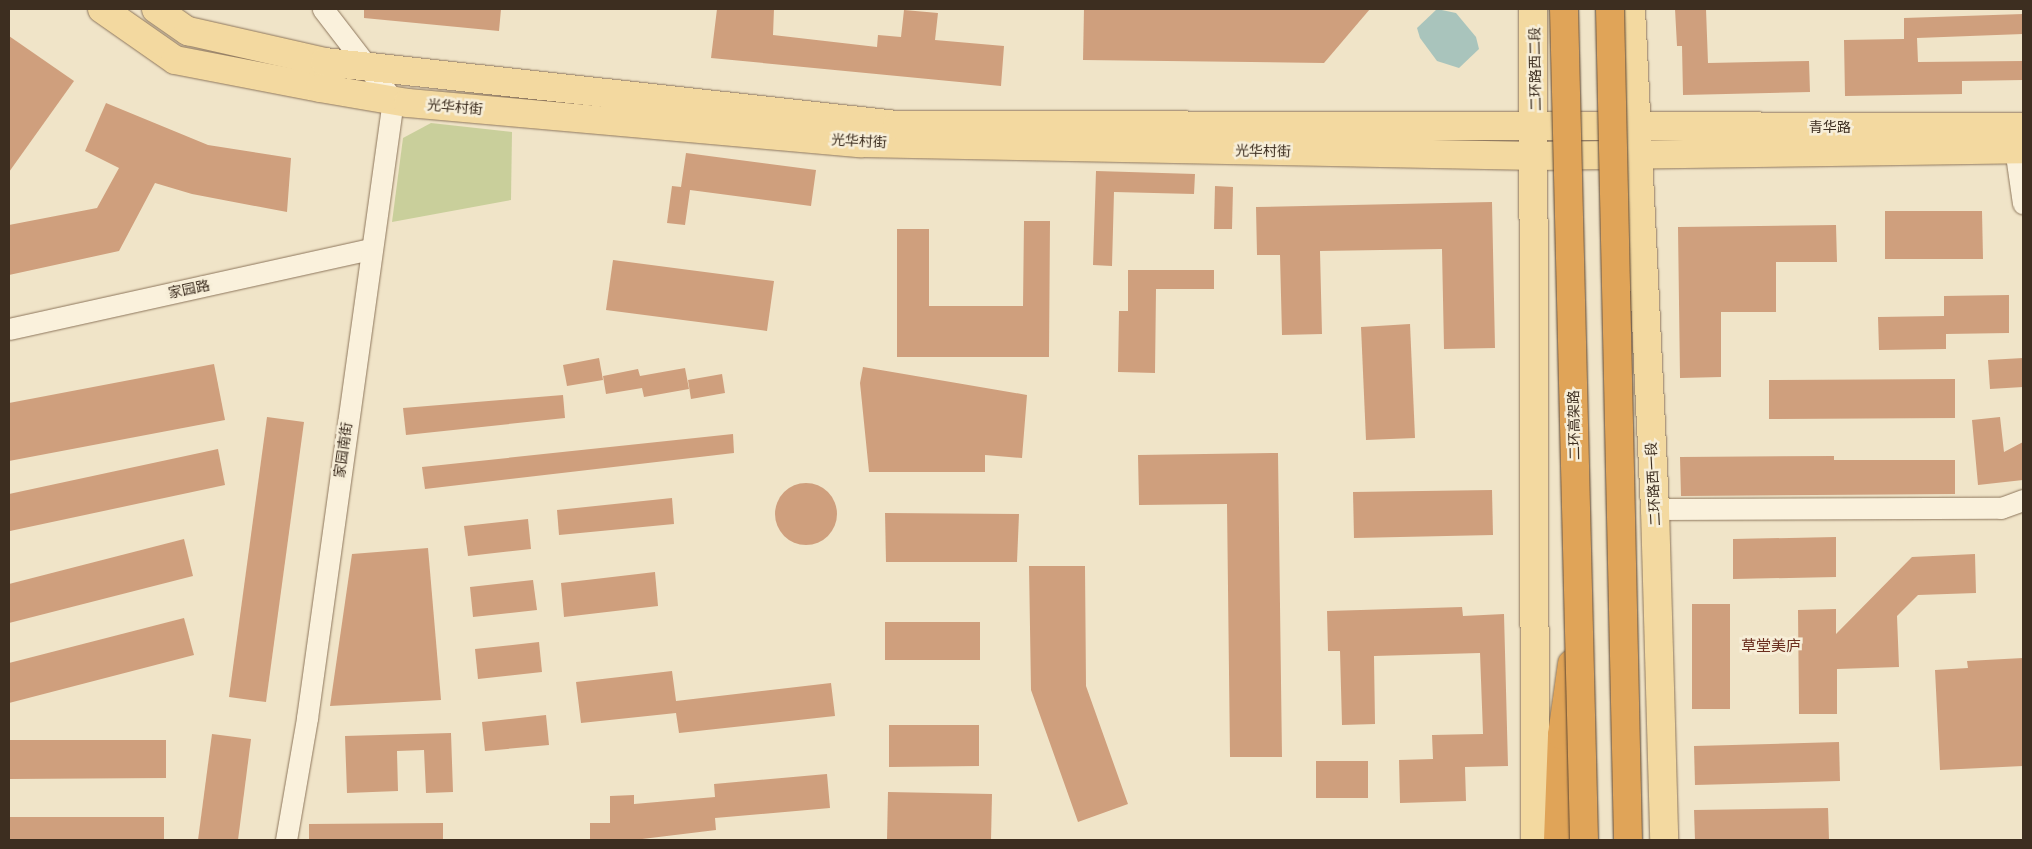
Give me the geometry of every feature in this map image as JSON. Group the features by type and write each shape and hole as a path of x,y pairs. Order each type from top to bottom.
{"highway":[{"name":"二环高架路","path":"1564,9 1584,840"},
{"path":"1610,9 1628,840"},
{"path":"1558,840 1562,735 1578,620"},
{"path":"1624,645 1641,840"}],"main road":[{"name":"光华村街","path":"102,9 175,60 393,100 860,143 1536,156 1637,156"},
{"name":"光华村街","path":"156,9 188,31 325,62 897,125 1636,128"},
{"name":"二环路西二段","path":"1533,9 1536,129"},
{"path":"1631,9 1636,128"},
{"name":"青华路","path":"1636,128 2018,138"},
{"name":"二环路西一段","path":"1636,128 1655,509 1664,840"},
{"path":"1535,840 1536,129"},
{"name":"青华路","path":"1637,156 2018,138"}],"street":[{"path":"323,9 370,66 393,100"},
{"name":"家园南街","path":"286,840 307,718 370,250 393,100"},
{"path":"2018,138 2023,203"},
{"name":"家园路","path":"9,329 370,250"},
{"path":"1655,509 2000,508 2023,500"}],"green space":[{"path":"431,123 512,132 511,200 392,222 403,138"}],"water":[{"path":"1437,9 1456,13 1476,37 1479,49 1459,68 1437,61 1420,38 1417,28"}],"building":[{"path":"364,9 501,9 499,31 364,18"},
{"path":"717,9 774,9 773,35 877,47 878,35 901,37 904,10 938,13 935,40 1004,46 1001,86 711,58"},
{"path":"1084,9 1370,9 1324,63 1083,60"},
{"path":"1675,9 1706,9 1708,63 1809,61 1810,92 1683,95 1682,46 1677,46"},
{"path":"2023,14 2023,34 1917,38 1918,62 2023,61 2023,80 1962,81 1962,94 1845,96 1844,40 1904,39 1904,18"},
{"path":"9,36 74,81 9,172"},
{"path":"106,103 208,145 291,158 287,212 192,194 155,183 119,251 9,275 9,225 97,208 119,168 85,151"},
{"path":"686,153 816,170 811,206 690,190 685,225 667,223 672,186 681,187"},
{"path":"1096,171 1195,174 1194,194 1114,192 1112,266 1093,265"},
{"path":"1215,186 1233,187 1232,229 1214,229"},
{"path":"1492,202 1495,348 1444,349 1442,249 1320,251 1322,334 1282,335 1280,255 1257,255 1256,207"},
{"path":"1885,211 1982,211 1983,259 1885,259"},
{"path":"1024,221 1050,221 1049,357 897,357 897,229 929,229 929,306 1023,306"},
{"path":"1836,225 1837,262 1776,262 1776,312 1721,312 1721,377 1680,378 1678,227"},
{"path":"613,260 774,281 767,331 606,310"},
{"path":"1128,270 1214,270 1214,289 1156,289 1155,373 1118,372 1119,311 1128,311"},
{"path":"2009,295 2009,333 1946,334 1946,349 1879,350 1878,317 1944,316 1944,296"},
{"path":"1410,324 1415,438 1366,440 1361,327"},
{"path":"599,358 603,380 567,386 563,365"},
{"path":"2023,358 2023,387 1990,389 1988,360"},
{"path":"214,364 225,420 9,461 9,403"},
{"path":"863,367 1027,395 1022,458 985,455 985,472 869,472 860,383"},
{"path":"685,368 689,389 644,397 642,388 606,394 603,376 638,369 640,376"},
{"path":"722,374 725,393 691,399 688,380"},
{"path":"1955,379 1955,418 1769,419 1769,380"},
{"path":"563,395 565,418 406,435 403,408"},
{"path":"267,417 304,422 266,702 229,697"},
{"path":"2000,417 2004,452 2023,442 2023,480 1978,485 1972,420"},
{"path":"733,434 734,453 425,489 422,467"},
{"path":"218,449 225,485 10,531 9,494"},
{"path":"1278,453 1282,757 1230,757 1227,504 1139,505 1138,455"},
{"path":"1834,456 1834,460 1955,460 1955,494 1681,496 1680,457"},
{"path":"806,483 818,485 828,492 835,502 837,514 835,526 828,536 818,543 806,545 794,543 784,536 777,526 775,514 777,502 784,492 794,485"},
{"path":"1492,490 1493,535 1354,538 1353,492"},
{"path":"672,498 674,524 559,535 557,510"},
{"path":"885,513 1019,514 1017,562 886,562"},
{"path":"528,519 531,549 468,556 464,526"},
{"path":"1836,537 1836,577 1733,579 1733,539"},
{"path":"184,539 193,576 9,623 9,584"},
{"path":"428,548 441,700 330,706 352,554"},
{"path":"1975,554 1976,593 1918,595 1897,616 1899,667 1837,669 1837,714 1799,714 1798,610 1836,609 1836,634 1912,557"},
{"path":"1029,566 1085,566 1086,686 1128,804 1078,822 1031,690"},
{"path":"655,572 658,606 564,617 561,583"},
{"path":"533,580 537,610 473,617 470,587"},
{"path":"1692,604 1730,604 1730,709 1692,709"},
{"path":"1462,607 1463,616 1504,614 1508,766 1465,767 1466,801 1400,803 1399,760 1433,759 1432,735 1483,734 1480,653 1374,656 1375,724 1342,725 1340,651 1328,651 1327,611"},
{"path":"184,618 194,655 9,703 9,663"},
{"path":"885,622 980,622 980,660 885,660"},
{"path":"539,642 542,672 478,679 475,649"},
{"path":"2023,658 2023,766 1940,770 1935,670 1968,668 1967,661"},
{"path":"672,671 676,701 831,683 835,716 679,733 676,713 581,723 576,682"},
{"path":"546,715 549,745 485,751 482,722"},
{"path":"889,725 979,725 979,766 889,767"},
{"path":"451,733 453,792 426,793 424,750 397,751 398,791 347,793 345,736"},
{"path":"212,734 251,739 238,840 198,840"},
{"path":"9,740 166,740 166,778 9,779"},
{"path":"1839,742 1840,781 1695,785 1694,746"},
{"path":"1316,761 1368,761 1368,798 1316,798"},
{"path":"827,774 830,808 715,818 716,830 634,840 590,840 590,823 610,823 610,796 634,795 634,804 715,797 714,784"},
{"path":"888,792 992,794 991,840 887,840"},
{"path":"1828,808 1829,840 1695,840 1694,810"},
{"path":"9,817 164,817 164,840 9,840"},
{"path":"443,823 443,840 309,840 309,824"}],"district":[{"name":"草堂美庐","path":"1771,647"}]}
